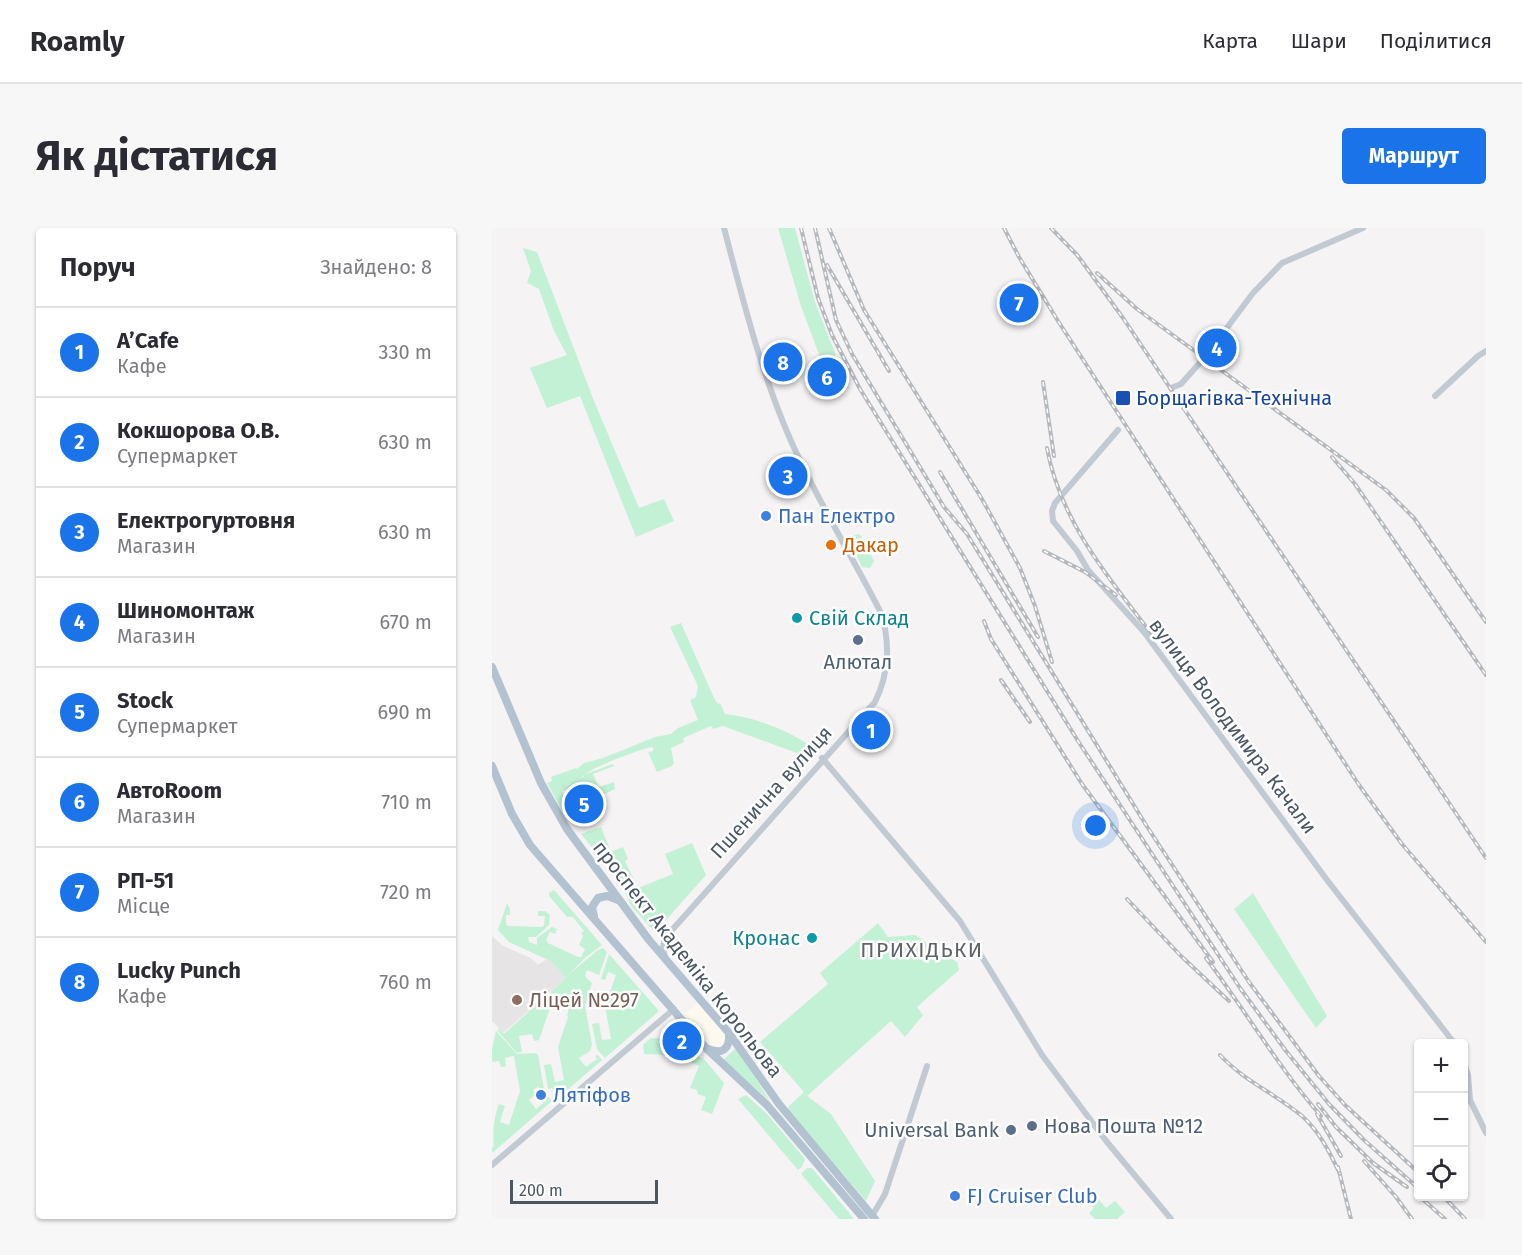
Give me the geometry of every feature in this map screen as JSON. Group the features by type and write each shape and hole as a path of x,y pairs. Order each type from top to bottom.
{"main road":[{"name":"проспект Академіка Корольова","path":"492,667 529,756 567,829 649,940 729,1033 779,1104 871,1218"},
{"name":"проспект Академіка Корольова","path":"492,766 512,814 530,845 561,882 707,1049 767,1105 871,1218"},
{"path":"594,918 592,907 598,898 607,896 618,900"},
{"path":"707,1049 718,1052 725,1049 729,1042 729,1033"}],"street":[{"name":"Пшенична вулиця","path":"665,938 875,702 880,691 887,654 886,627 877,604 790,440 753,338 724,228"},
{"path":"1171,388 1181,384 1204,359 1253,293 1282,263 1363,228"},
{"path":"1435,396 1486,351"},
{"name":"вулиця Володимира Качали","path":"1118,430 1055,503 1052,511 1053,521 1077,551 1088,570 1144,632 1327,880 1451,1039"},
{"path":"822,759 960,921 1042,1055 1107,1142 1170,1219"},
{"path":"649,940 665,938"},
{"path":"665,938 663,947 665,958"},
{"path":"492,1165 674,1009"},
{"path":"871,1218 885,1194 927,1066"},
{"path":"1468,1075 1470,1100 1486,1133"}],"shaded area":[{"name":"Ліцей №297","path":"492,936 503,946 531,958 538,965 548,958 566,978 503,1033 492,1021"},
{"path":"698,1002 726,1034 727,1040 722,1047 713,1046 685,1014"}],"green space":[{"path":"778,228 795,228 815,302 835,353 838,370 849,388 833,392 801,306"},
{"path":"523,248 537,252 594,401 639,508 664,499 674,521 636,537 580,396 547,408 530,368 567,355 554,331 539,289 527,283 531,271"},
{"path":"858,534 874,561 870,568 862,567 850,542 852,536"},
{"path":"681,623 714,698 718,704 720,703 725,714 770,725 812,747 805,756 723,726 713,729 711,726 683,738 684,742 671,748 674,763 657,772 648,752 653,751 653,747 614,760 585,774 613,764 614,766 593,774 599,787 614,782 615,789 594,799 592,794 588,796 589,800 585,801 578,785 562,791 568,806 562,810 547,783 552,781 551,777 577,769 584,763 603,758 655,737 671,734 678,728 698,720 690,700 696,697 698,686 670,627"},
{"path":"601,827 611,852 623,847 628,859 625,861 638,888 673,874 665,854 692,843 706,875 657,930 652,929 631,906 619,880 581,834"},
{"path":"554,890 602,945 568,975 598,950 603,948 607,952 599,975 587,970 585,976 592,983 585,1006 592,1045 590,1051 579,1058 586,1067 597,1059 595,1056 598,1055 602,1060 558,1098 552,1088 548,1089 544,1065 551,1064 555,1082 564,1080 558,1047 572,998 555,993 539,1040 534,1041 532,1034 519,1036 522,1052 517,1053 497,1030 499,1029 504,1034 566,978 548,958 509,942 498,930 507,903 510,909 510,915 506,915 508,926 542,927 545,916 538,916 538,911 545,911 550,915 549,925 536,937 528,937 529,942 537,945 537,938 552,927 557,929 555,934 550,932 546,940 548,943 578,957 581,957 585,949 579,945 583,936 581,933 584,931 573,917 567,917 549,896 549,893"},
{"path":"1253,893 1327,1016 1316,1028 1234,909"},
{"path":"878,923 888,937 915,935 957,962 959,970 917,1007 923,1015 905,1037 891,1021 807,1096 831,1114 875,1181 866,1201 789,1111 788,1107 804,1092 760,1042 828,984 820,973"},
{"path":"609,954 659,1011 605,1058 597,1049 592,1024 599,1023 602,1040 611,1039 605,1006 616,975 608,972 605,980 601,979"},
{"path":"496,1031 517,1054 535,1053 538,1055 544,1089 542,1091 538,1087 533,1090 536,1094 529,1100 536,1109 547,1100 545,1097 547,1096 552,1101 492,1153 494,1125 499,1104 505,1106 500,1122 509,1125 520,1091 514,1056 505,1058 506,1066 501,1067 499,1061 492,1062"},
{"path":"651,1038 668,1039 675,1047 683,1041 697,1056 703,1058 724,1083 712,1114 701,1110 706,1097 690,1088 699,1066 673,1055 644,1054 643,1045"},
{"path":"737,1049 770,1101 723,1060"},
{"path":"746,1095 767,1114 805,1159 798,1170 738,1099"},
{"path":"807,1168 812,1168 854,1219 839,1219 801,1174"},
{"path":"1095,1195 1106,1208 1115,1201 1125,1212 1118,1219 1095,1219 1089,1213 1094,1208 1088,1201"}],"railway":[{"path":"801,228 818,298 832,335 860,389 1078,741 1240,988 1286,1051 1329,1104 1364,1140 1414,1184"},
{"path":"815,228 836,320 852,354 944,507 967,534 1146,825 1249,982 1319,1076 1345,1105 1414,1168"},
{"path":"829,228 864,310 982,499 1020,568 1035,606 1052,662"},
{"path":"1004,228 1058,321 1359,785 1402,844 1486,942"},
{"path":"1051,228 1078,256 1123,318 1486,858"},
{"path":"827,265 889,371"},
{"path":"1097,273 1137,309 1386,490 1414,518 1486,622"},
{"path":"1043,382 1054,456"},
{"path":"1047,448 1063,500 1075,525 1104,571 1154,637"},
{"path":"1332,457 1355,484 1486,675"},
{"path":"940,472 1038,637"},
{"path":"1044,551 1085,572 1116,595"},
{"path":"984,621 991,639 1082,784 1213,962"},
{"path":"1001,680 1030,722"},
{"path":"1127,899 1180,955 1229,1001"},
{"path":"1206,958 1290,1078 1321,1116"},
{"path":"1220,1055 1239,1072 1302,1116 1324,1143 1340,1174"},
{"path":"1318,1104 1336,1127 1373,1163"},
{"path":"1317,1114 1341,1156"},
{"path":"1364,1161 1412,1219"},
{"path":"1373,1163 1407,1187"},
{"path":"1338,1167 1351,1219"},
{"path":"1425,1201 1445,1219"},
{"path":"1448,1201 1465,1219"}],"place":[{"name":"РП-51","path":"1019,303"},
{"name":"Шиномонтаж","path":"1217,348"},
{"name":"Lucky Punch","path":"783,362"},
{"name":"АвтоRoom","path":"827,377"},
{"name":"Борщагівка-Технічна","path":"1123,398"},
{"name":"Електрогуртовня","path":"788,476"},
{"name":"Пан Електро","path":"766,516"},
{"name":"Дакар","path":"831,545"},
{"name":"Свій Склад","path":"797,618"},
{"name":"Алютал","path":"858,640"},
{"name":"A’Cafe","path":"871,730"},
{"name":"Stock","path":"584,804"},
{"name":"Кронас","path":"812,938"},
{"name":"Ліцей №297","path":"517,1000"},
{"name":"Кокшорова О.В.","path":"682,1041"},
{"name":"Лятіфов","path":"541,1095"},
{"name":"Нова Пошта №12","path":"1032,1126"},
{"name":"Universal Bank","path":"1011,1130"},
{"name":"FJ Cruiser Club","path":"955,1196"}],"district":[{"name":"ПРИХІДЬКИ","path":"922,950"}]}
